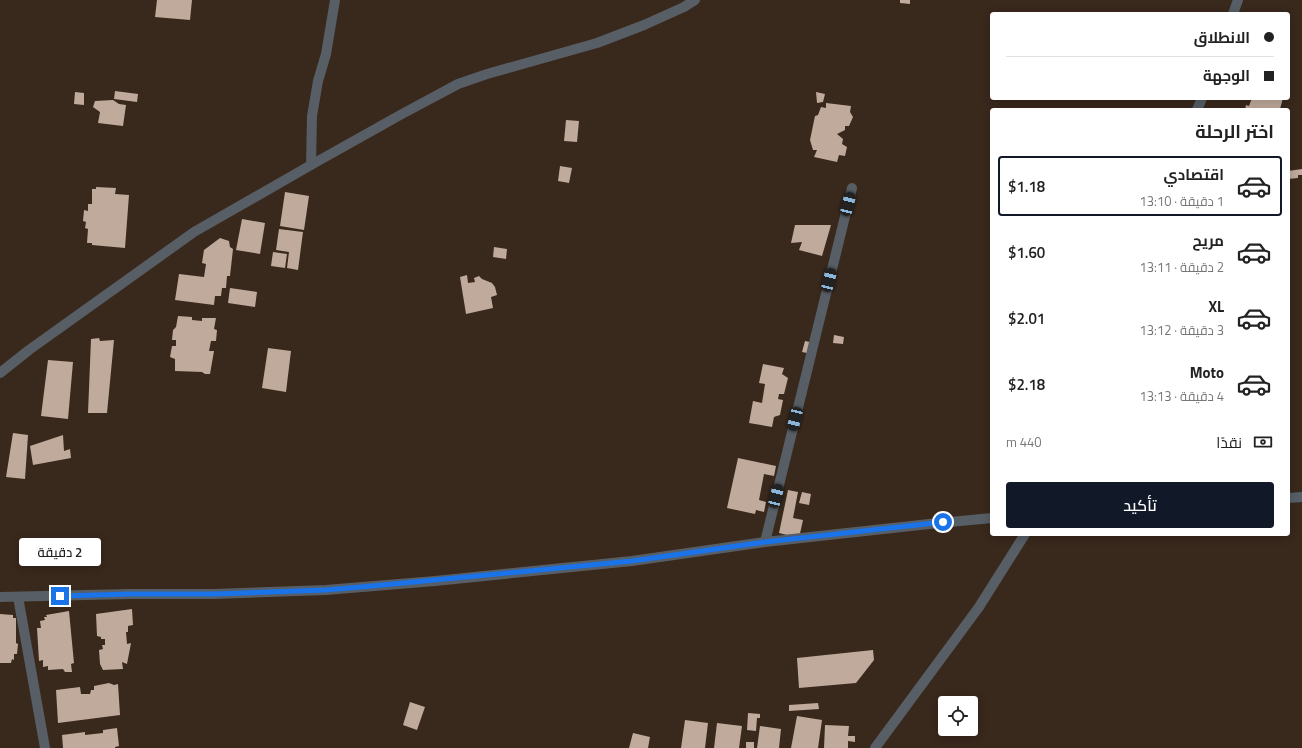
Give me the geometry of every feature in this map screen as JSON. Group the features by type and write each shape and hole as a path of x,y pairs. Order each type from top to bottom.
{"street":[{"path":"311,164 312,116 318,81 326,54 335,0"},
{"path":"0,373 28,350 194,232 311,164 458,84 487,74 597,43 644,25 684,7 695,0"},
{"path":"1234,12 1238,0"},
{"path":"765,542 852,188"},
{"path":"1290,498 1302,497"},
{"path":"0,597 214,594 326,590 435,581 632,561 765,542 990,518"},
{"path":"875,748 979,607 1024,536"},
{"path":"18,597 45,748"}],"building":[{"path":"157,0 192,0 190,20 155,17"},
{"path":"900,0 910,0 910,4 900,3"},
{"path":"115,91 138,94 137,102 114,99"},
{"path":"75,92 84,93 84,105 74,104"},
{"path":"816,92 825,94 823,102 817,103"},
{"path":"113,100 119,104 126,105 123,126 98,123 100,112 93,107 95,101"},
{"path":"1251,100 1282,100 1280,108 1245,108 1246,105 1249,106"},
{"path":"826,103 851,106 850,112 853,117 849,126 845,126 845,130 837,134 843,139 842,144 847,147 845,156 839,155 837,162 814,157 817,150 813,150 810,140 815,116 818,115 821,107 826,108"},
{"path":"566,120 579,121 577,142 564,141"},
{"path":"560,166 572,168 569,183 558,181"},
{"path":"1302,169 1302,175 1298,175 1298,178 1290,179 1290,171"},
{"path":"96,187 116,188 115,194 129,195 125,248 92,245 92,243 87,243 88,229 85,228 86,222 83,221 84,210 88,211 88,204 92,204 92,189 96,189"},
{"path":"285,192 309,196 304,230 280,226"},
{"path":"242,219 265,223 260,254 236,250"},
{"path":"795,225 831,225 822,256 799,250 802,242 791,243"},
{"path":"279,229 303,232 298,270 287,268 289,252 276,250"},
{"path":"220,238 229,241 230,247 233,249 230,276 227,276 226,288 222,288 221,296 215,296 214,305 175,300 179,274 204,277 206,264 202,263 204,250"},
{"path":"494,247 507,249 506,259 493,257"},
{"path":"273,252 287,254 285,268 271,266"},
{"path":"467,275 468,283 475,282 474,278 479,276 482,279 492,283 495,287 497,295 491,297 493,308 466,314 460,277"},
{"path":"230,288 257,292 255,307 228,303"},
{"path":"178,316 192,317 192,320 202,321 202,318 216,318 214,329 217,330 216,341 211,341 209,351 214,351 210,374 205,374 202,372 175,371 175,359 170,357 172,346 176,346 176,340 172,340 173,330 176,327"},
{"path":"834,335 844,337 843,344 833,343"},
{"path":"99,338 100,341 114,340 107,413 88,413 91,339"},
{"path":"805,341 810,342 807,353 802,352"},
{"path":"268,348 291,351 286,392 262,388"},
{"path":"48,360 73,362 68,419 41,416"},
{"path":"763,364 784,368 782,374 788,378 784,394 779,394 778,399 783,400 780,415 774,417 772,427 749,423 753,401 762,403 765,384 759,383"},
{"path":"13,433 28,435 25,479 6,477"},
{"path":"63,435 64,451 70,449 71,458 33,465 30,446"},
{"path":"738,458 776,466 774,476 764,474 759,500 766,502 764,512 756,510 755,514 727,508"},
{"path":"788,490 798,492 793,518 803,520 799,538 779,533"},
{"path":"802,492 811,494 809,505 799,503"},
{"path":"132,609 133,625 128,626 128,632 126,632 127,644 131,643 127,664 122,662 123,669 103,670 100,664 99,650 103,649 102,645 105,645 105,639 101,639 101,637 97,636 96,614"},
{"path":"69,611 74,663 71,664 72,672 65,672 63,669 48,670 48,666 43,667 43,660 39,661 37,628 41,628 40,621 45,620 44,617 47,617 46,615"},
{"path":"0,614 13,615 13,618 16,618 16,643 18,644 17,654 14,654 14,660 12,659 11,663 0,663"},
{"path":"873,650 874,660 856,683 799,688 797,658"},
{"path":"109,683 114,685 118,684 120,715 58,723 56,690 80,687 81,694 90,694 91,690 94,690 94,686"},
{"path":"410,702 425,707 417,730 403,725"},
{"path":"818,703 819,709 789,711 789,705"},
{"path":"748,713 760,714 760,718 757,718 756,731 747,730"},
{"path":"797,716 822,720 818,748 791,748"},
{"path":"685,720 708,723 705,748 681,748"},
{"path":"717,723 742,726 739,748 714,748"},
{"path":"825,725 849,726 848,736 855,736 855,742 848,741 848,748 824,748"},
{"path":"760,726 781,729 779,748 757,748"},
{"path":"117,728 119,746 115,748 63,748 62,735 85,732 85,735 103,733 103,730"},
{"path":"633,733 650,737 648,748 629,748"},
{"path":"746,742 754,742 754,748 746,748"}],"route":[{"path":"60,596 214,594 326,590 435,581 632,561 765,542 943,522"}]}
